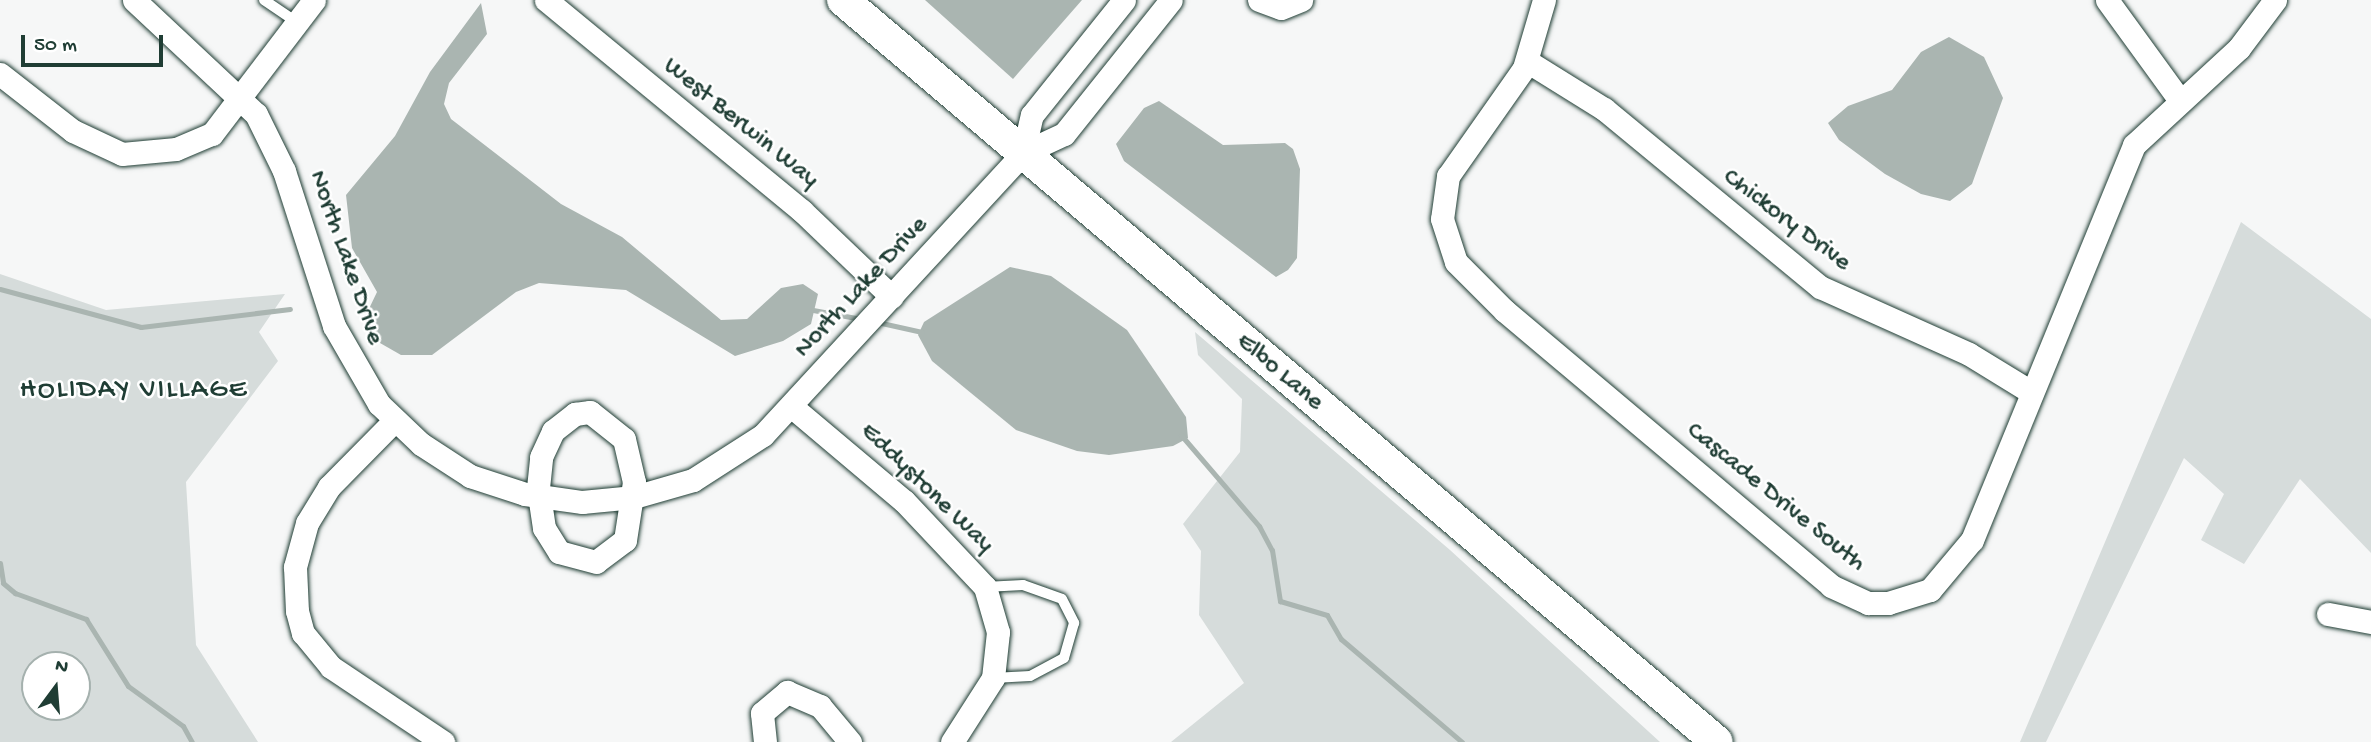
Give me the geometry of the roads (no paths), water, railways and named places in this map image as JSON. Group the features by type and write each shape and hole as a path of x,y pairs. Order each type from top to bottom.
{"street":[{"name":"North Lake Drive","path":"134,0 242,95 284,171 346,355 395,421 453,467 539,497 582,502 634,497 718,468 791,407 1023,153"},
{"path":"0,74 72,131 122,154 176,149 212,134 314,0"},
{"name":"West Berwin Way","path":"546,0 802,211 892,297"},
{"name":"Elbo Lane","path":"843,0 1717,742"},
{"path":"1023,153 1032,115 1124,0"},
{"path":"1023,153 1063,134 1171,0"},
{"path":"1259,0 1281,8 1301,0"},
{"name":"Cascade Drive South","path":"1544,0 1527,61 1448,176 1441,219 1456,262 1504,311 1831,586 1868,603 1910,599 1947,577 1972,540 2122,166 2179,99 2239,48 2275,0"},
{"path":"2107,0 2179,99"},
{"name":"Chickory Drive","path":"1527,61 1604,109 1811,281 1969,354 2031,392"},
{"name":"Eddystone Way","path":"791,407 904,501 985,587 998,632 993,678 952,742"},
{"path":"590,412 624,439 634,497 625,540 597,562 559,552 544,528 539,497 541,457 552,431 569,417 590,412"},
{"path":"395,421 342,471 307,523 295,567 297,611 303,633 331,667 443,742"},
{"path":"2328,614 2371,622"},
{"path":"765,742 762,713 786,692 820,706 850,742"}],"lane":[{"path":"264,0 298,23"},
{"path":"985,587 1023,585 1062,599 1074,624 1064,658 1030,676 993,678"}],"waterway":[{"path":"0,289 141,327 290,309"},
{"path":"813,310 861,319"},
{"path":"877,322 922,332"},
{"path":"1181,435 1259,526 1272,550 1280,601 1327,615 1341,639 1462,742"},
{"path":"0,563 3,583 15,593 86,619 128,686 183,726 192,742"}],"district":[{"name":"HOLIDAY VILLAGE","path":"134,391"}]}
